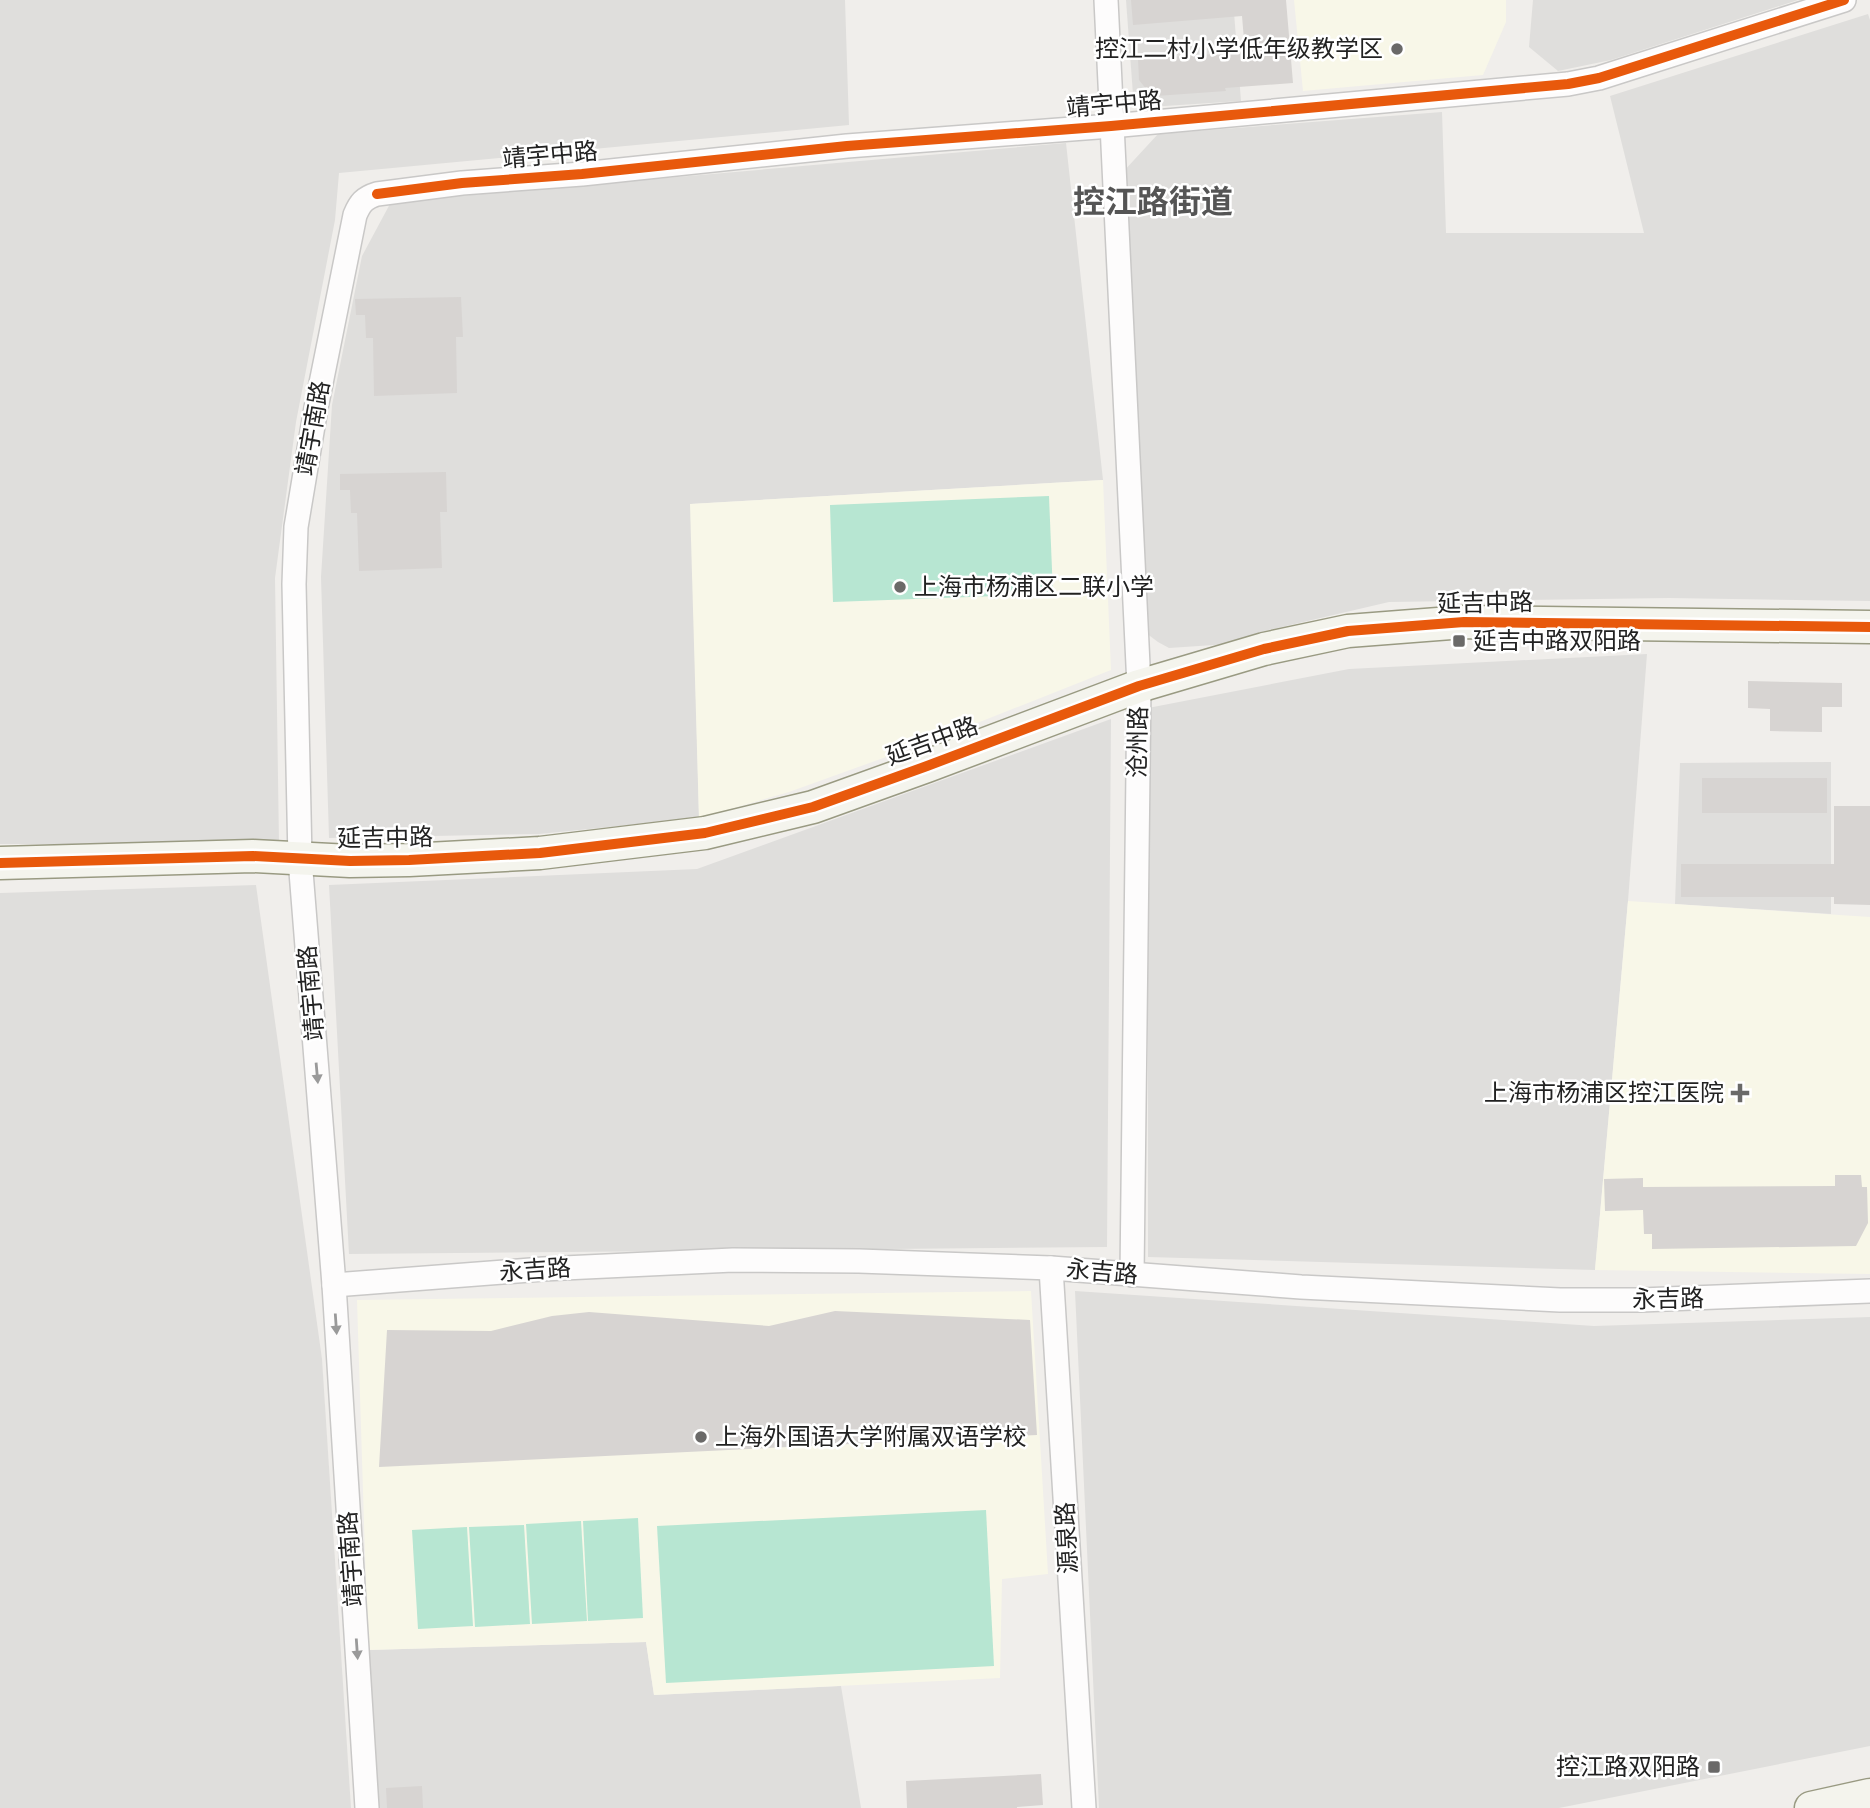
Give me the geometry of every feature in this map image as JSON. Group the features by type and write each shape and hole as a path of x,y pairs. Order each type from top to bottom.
{"street":[{"name":"沧州路","path":"1106,0 1139,686 1132,1275"},
{"name":"靖宇中路","path":"377,194 462,183 582,174 847,146 1111,126 1568,84 1600,78 1844,0"},
{"name":"靖宇南路","path":"367,1808 334,1285 300,859 295,598 296,527 355,215 366,197 377,194"},
{"name":"延吉中路","path":"0,863 253,856 409,860 527,853 705,833 813,807 1139,686 1264,649 1348,631 1464,622 1870,626"},
{"name":"永吉路","path":"334,1285 543,1269 733,1260 859,1261 1051,1268 1315,1288 1560,1300 1641,1300 1870,1291"},
{"name":"源泉路","path":"1051,1268 1084,1808"},
{"path":"1811,1808 1870,1796"}],"shaded area":[{"path":"0,0 845,0 849,125 339,173 335,220 296,422 275,578 279,844 0,844"},
{"path":"1126,0 1233,0 1241,101 1134,108"},
{"name":"控江二村小学低年级教学区","path":"1294,0 1506,0 1506,22 1483,75 1303,91"},
{"path":"1533,0 1798,0 1611,60 1558,71 1529,47"},
{"path":"1868,14 1870,601 1669,598 1389,602 1260,632 1229,644 1169,648 1146,633 1122,173 1158,134 1442,112 1446,233 1644,233 1610,96"},
{"path":"1066,143 1103,480 691,504 699,818 539,834 329,838 321,577 332,405 362,256 391,202"},
{"name":"上海市杨浦区二联小学","path":"1103,480 1111,670 947,735 789,792 699,818 690,504"},
{"path":"1647,654 1595,1270 1148,1257 1148,708 1349,669"},
{"path":"1111,719 1107,1247 349,1254 329,885 697,869"},
{"path":"1831,762 1831,914 1675,904 1680,763"},
{"path":"256,885 322,1359 351,1808 0,1808 0,893"},
{"name":"上海市杨浦区控江医院","path":"1628,901 1870,917 1870,1274 1595,1270"},
{"name":"上海外国语大学附属双语学校","path":"1031,1291 1048,1574 1002,1579 1000,1678 654,1695 646,1642 368,1650 357,1300"},
{"path":"1075,1291 1594,1326 1870,1317 1870,1746 1559,1808 1099,1808"},
{"path":"646,1642 654,1695 841,1686 861,1808 379,1808 368,1650"}],"green space":[{"path":"1049,496 1053,594 833,602 830,505"},
{"path":"986,1510 994,1666 666,1683 657,1526"},
{"path":"638,1518 643,1618 588,1621 583,1521"},
{"path":"581,1521 587,1621 532,1624 526,1524"},
{"path":"524,1525 530,1624 475,1627 469,1527"},
{"path":"467,1527 473,1626 418,1629 412,1530"}],"building":[{"path":"1131,0 1286,0 1293,83 1156,96 1139,80 1138,59 1245,52 1242,16 1133,25"},
{"path":"461,297 463,337 456,337 457,393 374,396 373,338 366,338 365,315 356,315 355,299"},
{"path":"446,472 447,512 440,512 442,568 359,571 357,513 351,513 350,490 340,490 340,474"},
{"path":"1748,681 1842,683 1842,707 1822,707 1822,732 1770,731 1770,709 1748,708"},
{"path":"1702,778 1827,778 1827,813 1702,813"},
{"path":"1834,806 1870,806 1870,905 1834,904 1834,897 1681,897 1681,864 1834,864"},
{"path":"1835,1175 1861,1175 1862,1187 1867,1187 1868,1223 1856,1246 1652,1249 1652,1234 1644,1234 1643,1210 1605,1211 1604,1179 1643,1178 1643,1187 1835,1186"},
{"path":"835,1311 1030,1320 1037,1435 379,1467 387,1330 491,1331 552,1316 589,1312 769,1326"},
{"path":"1041,1774 1043,1805 1017,1808 907,1808 906,1781"},
{"path":"422,1786 423,1808 387,1808 386,1788"}],"cycle path":[{"path":"377,194 462,183 582,174 847,146 1111,126 1568,84 1599,78 1844,0"},
{"path":"0,863 253,856 350,861 409,860 540,853 705,833 813,807 1139,686 1264,649 1348,631 1464,622 1870,627"}],"place":[{"name":"控江二村小学低年级教学区","path":"1397,49"},
{"name":"上海市杨浦区二联小学","path":"900,587"},
{"name":"延吉中路双阳路","path":"1459,641"},
{"name":"上海市杨浦区控江医院","path":"1740,1093"},
{"name":"上海外国语大学附属双语学校","path":"701,1437"},
{"name":"控江路双阳路","path":"1714,1767"}],"district":[{"name":"控江路街道","path":"1153,202"}]}
